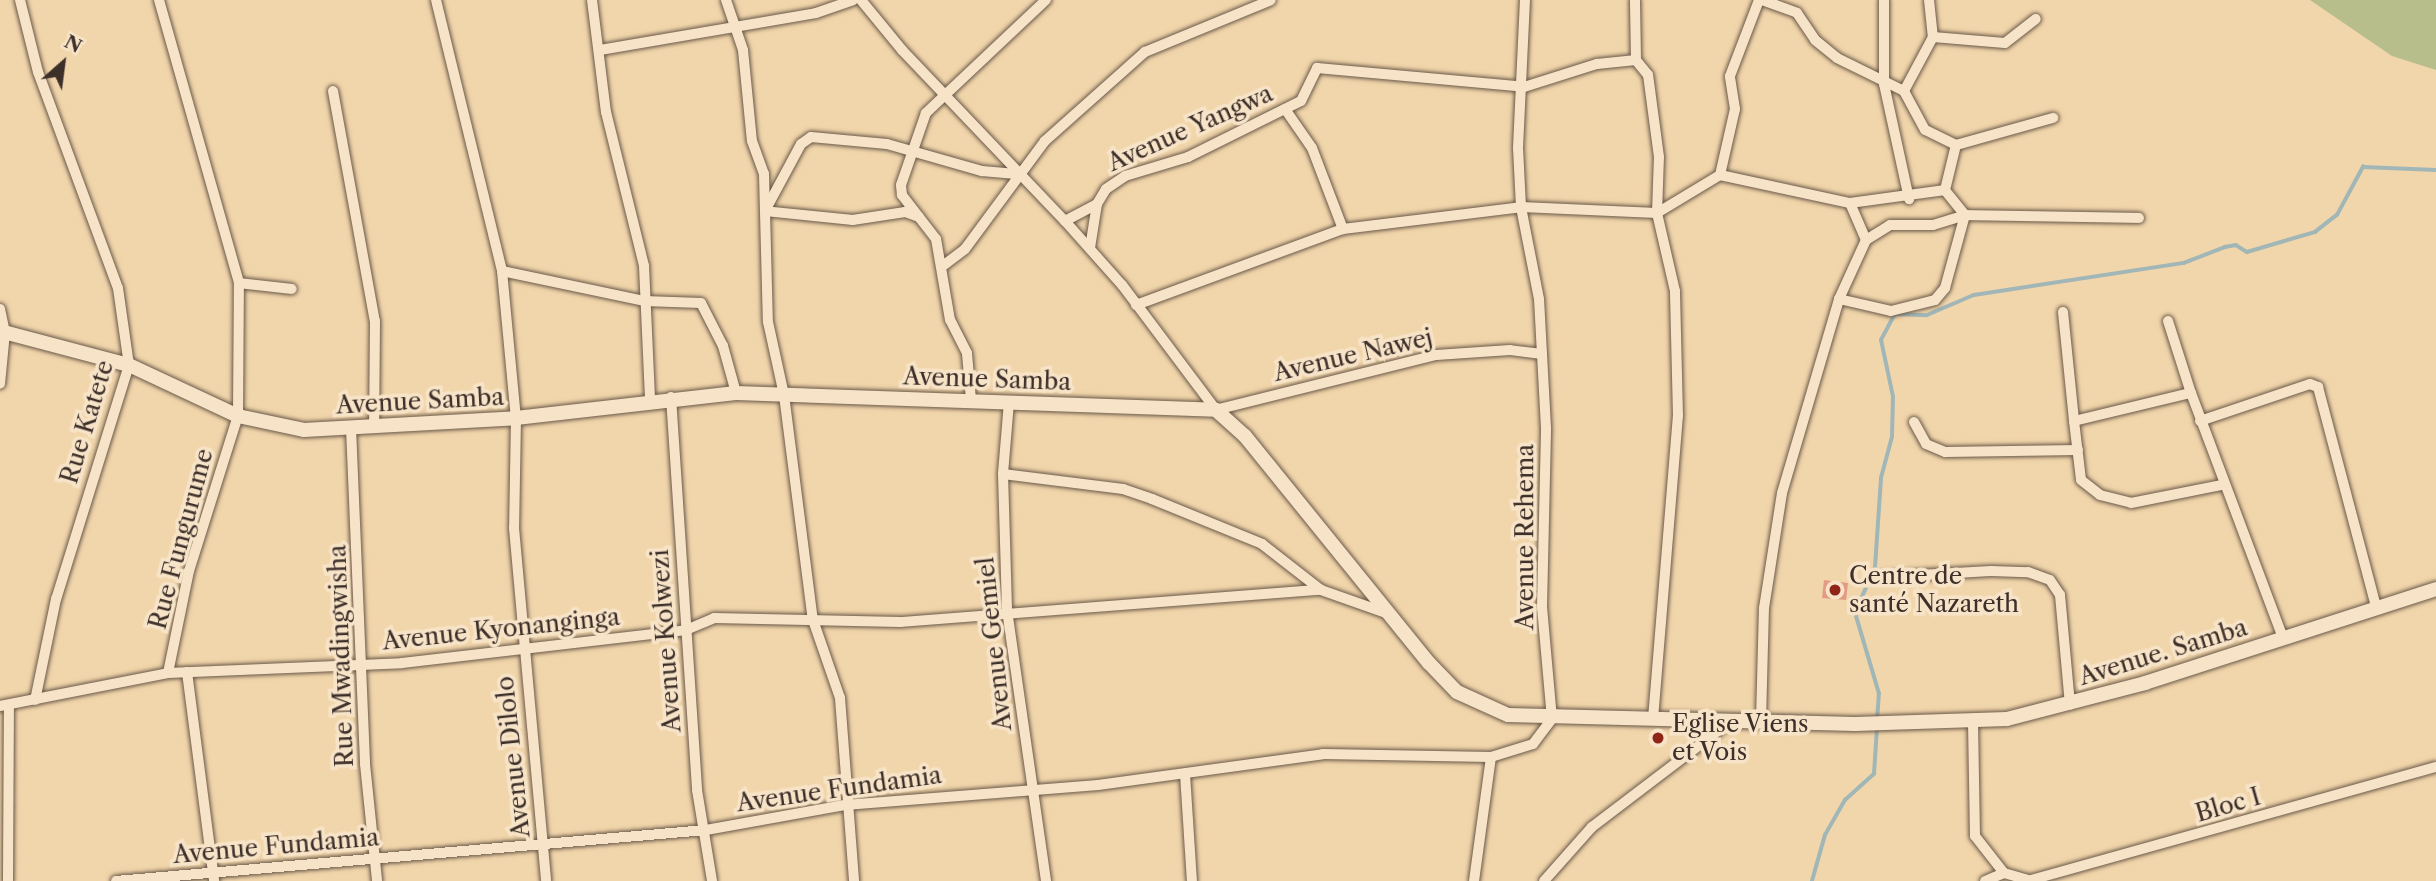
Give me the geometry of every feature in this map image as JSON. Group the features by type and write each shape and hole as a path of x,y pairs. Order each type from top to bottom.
{"street":[{"name":"Rue Katete","path":"20,0 38,72 118,288 129,365 56,599 35,700"},
{"path":"159,0 239,283 292,289"},
{"name":"Avenue Dilolo","path":"436,0 502,271 516,418 513,528 546,881"},
{"path":"593,0 606,112 644,266 650,400"},
{"path":"726,0 743,50 752,141 764,174 768,322 783,395 813,620 840,698 845,805 854,881"},
{"path":"600,50 816,13 853,0"},
{"path":"861,0 944,94 1090,248 1216,410 1245,436 1389,614 1457,692 1508,715 1552,719 1762,721 1764,608 1788,465 1839,299 1866,240 1890,225 1933,225 1965,215 2139,218"},
{"path":"971,400 967,353 950,320 944,265 936,240 902,195 910,149 926,113 1046,0"},
{"path":"944,265 965,250 1045,141 1145,52 1271,0"},
{"name":"Avenue Rehema","path":"1525,0 1524,87 1518,148 1521,207 1536,268 1542,354 1546,428 1542,607 1552,719"},
{"path":"1635,0 1636,60 1648,75 1657,144 1657,213 1675,291 1678,415 1653,719"},
{"path":"1884,0 1884,84 1909,199"},
{"path":"1904,91 1933,37 1929,0"},
{"path":"1720,175 1735,109 1730,76 1761,1 1797,13 1824,49 1884,84 1904,91 1924,130 1956,145 2053,118"},
{"path":"1933,37 2005,43 2036,19"},
{"path":"1524,87 1597,64 1636,60"},
{"name":"Avenue Yangwa","path":"1065,220 1097,204 1106,189 1125,176 1188,157 1301,101 1317,68 1326,66 1524,87"},
{"path":"333,91 375,321 374,427"},
{"path":"1285,109 1312,148 1343,229"},
{"path":"765,211 804,139 910,149 982,171 1019,174"},
{"path":"1945,190 1956,145"},
{"path":"1136,305 1343,229 1521,207 1657,213 1720,175 1850,203 1909,199 1945,190"},
{"path":"1945,190 1965,215"},
{"path":"1850,203 1866,240"},
{"path":"1090,248 1097,204"},
{"path":"765,211 853,220 905,212 919,217"},
{"path":"1839,299 1891,311 1936,300 1945,288 1965,215"},
{"path":"502,271 644,301 701,303 723,346 736,393"},
{"name":"Rue Fungurume","path":"168,673 189,571 238,416 239,283"},
{"path":"0,309 0,384"},
{"path":"2063,312 2081,480 2120,503 2222,485"},
{"path":"2168,321 2222,485 2283,638"},
{"name":"Avenue Samba","path":"2,331 129,365 238,416 304,429 516,418 671,397 736,393 1216,410"},
{"name":"Avenue Nawej","path":"1216,410 1436,355 1510,350 1542,354"},
{"path":"2200,421 2310,384 2318,387 2376,607"},
{"path":"2074,421 2191,393"},
{"name":"Avenue Kolwezi","path":"671,397 697,790 706,830 712,881"},
{"name":"Avenue Gemiel","path":"1009,402 1003,474 1007,610 1030,787 1046,881"},
{"path":"1914,422 1926,444 1945,452 2078,450"},
{"name":"Rue Mwadingwisha","path":"351,428 373,859 377,881"},
{"path":"1003,474 1124,489 1152,499 1262,544 1321,590 1389,614"},
{"path":"1884,577 1990,571 2028,572 2050,580 2060,595 2070,705"},
{"name":"Avenue. Samba","path":"1762,721 1973,722 2070,705 2436,589"},
{"name":"Avenue Kyonanginga","path":"5,706 168,673 364,666 686,629 714,618 901,622 1007,610 1321,590"},
{"path":"187,672 213,877"},
{"path":"5,706 8,881"},
{"name":"Avenue Fundamia","path":"116,881 213,877 373,859 706,830 845,805 1185,774 1364,751 1490,757 1532,744 1552,719"},
{"path":"1544,881 1592,827 1730,722"},
{"path":"1973,722 1975,836 2004,873"},
{"path":"1474,881 1490,757"},
{"name":"Bloc I","path":"2031,880 2436,767"},
{"path":"1185,774 1192,881"},
{"path":"1984,881 2004,873 2031,880"}],"green space":[{"path":"2310,0 2436,0 2436,70 2392,56"}],"building":[{"name":"Centre de santé Nazareth","path":"1824,580 1848,583 1846,600 1822,598"}],"waterway":[{"path":"1877,721 1879,694 1855,613 1875,567 1881,478 1892,437 1893,397 1881,340 1895,314 1927,315 1974,295 2184,263 2236,245 2247,252 2315,232 2337,215 2363,167 2436,170"},
{"path":"1812,881 1825,835 1845,800 1874,774 1877,728"}],"place":[{"name":"Centre de santé Nazareth","path":"1835,590"},
{"name":"Eglise Viens et Vois","path":"1658,738"}]}
